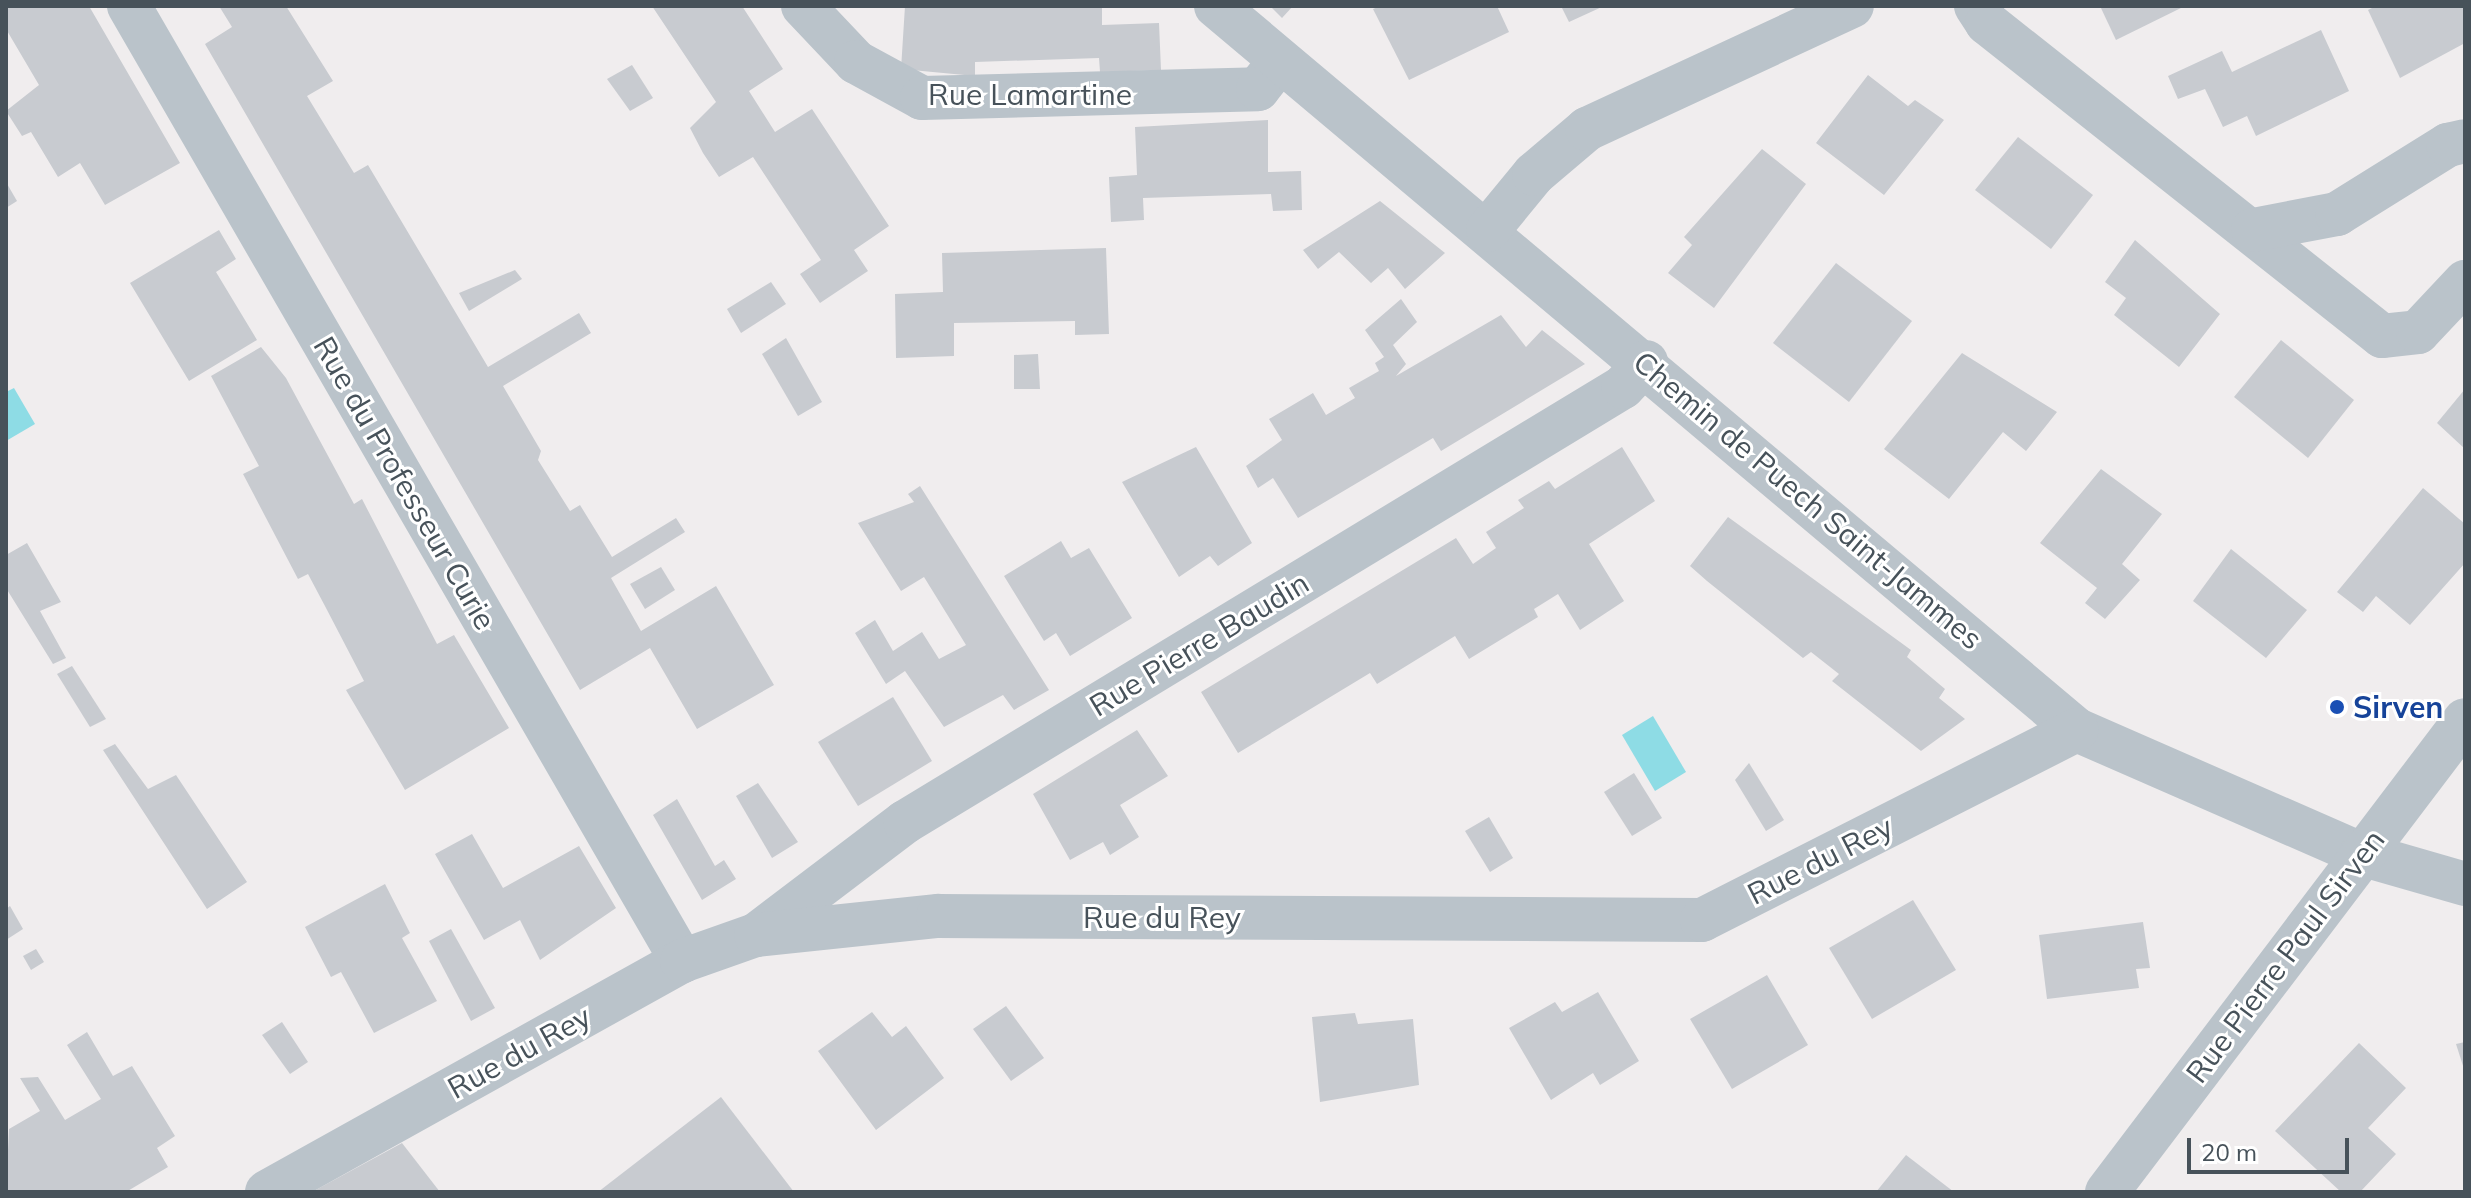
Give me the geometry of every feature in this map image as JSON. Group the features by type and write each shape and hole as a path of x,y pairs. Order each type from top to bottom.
{"street":[{"name":"Rue du Professeur Curie","path":"129,6 682,961"},
{"name":"Rue Lamartine","path":"803,6 856,62 922,98 1258,89 1278,63"},
{"name":"Chemin de Puech Saint-Jammes","path":"1216,6 1278,63 1488,230 1646,362 2077,730 2361,854 2465,884"},
{"path":"1488,230 1534,174 1587,129 1852,6"},
{"path":"1976,6 1987,23 2253,230 2382,336 2418,332 2465,282"},
{"path":"2253,230 2337,214 2448,145 2465,141"},
{"name":"Rue Pierre Baudin","path":"756,935 879,841 1623,387 1646,362"},
{"name":"Rue Pierre Paul Sirven","path":"2107,1192 2465,720"},
{"name":"Rue du Rey","path":"267,1192 682,961 756,935 905,919 1702,920 2077,730"},
{"path":"879,841 873,885 881,903 905,919"}],"water":[{"path":"14,388 35,424 6,441 6,392"},
{"path":"1653,716 1686,772 1655,791 1622,735"}],"building":[{"path":"6,6 89,6 180,163 105,205 80,163 58,177 31,132 22,136 6,111 39,85 6,29"},
{"path":"219,6 286,6 333,81 307,96 354,173 368,165 488,367 579,313 591,333 503,386 541,451 538,460 570,511 580,505 612,557 676,518 685,532 611,578 641,631 716,586 774,685 697,729 650,648 580,690 205,44 232,27"},
{"path":"652,6 742,6 783,69 749,91 775,132 812,109 889,226 854,250 868,271 820,303 800,274 821,260 753,157 719,177 703,153 690,128 716,102"},
{"path":"905,6 1102,6 1102,25 1159,23 1161,70 1100,72 1099,58 975,62 975,76 901,69"},
{"path":"1270,6 1293,6 1282,18"},
{"path":"1380,6 1497,6 1509,32 1409,80 1373,9"},
{"path":"1561,6 1604,6 1569,22"},
{"path":"2100,6 2185,6 2116,40"},
{"path":"2376,6 2465,6 2465,43 2400,78 2368,10"},
{"path":"2321,30 2349,91 2256,136 2247,116 2223,127 2205,89 2178,99 2168,76 2222,51 2232,72"},
{"path":"632,65 653,98 630,111 607,79"},
{"path":"1868,75 1908,106 1915,100 1944,120 1884,195 1816,143"},
{"path":"1268,120 1268,172 1301,171 1302,210 1273,211 1271,194 1143,198 1144,220 1111,222 1109,177 1137,175 1135,127"},
{"path":"2018,137 2093,195 2051,249 1975,190"},
{"path":"1762,149 1806,184 1714,308 1668,273 1692,245 1684,237"},
{"path":"6,182 17,201 6,208"},
{"path":"1380,201 1445,253 1405,289 1388,268 1371,283 1339,252 1318,269 1303,250"},
{"path":"219,230 236,259 216,272 257,340 189,381 130,283"},
{"path":"2135,240 2220,314 2179,367 2114,315 2126,298 2105,282"},
{"path":"1106,248 1109,334 1075,335 1075,321 954,323 954,356 896,358 895,294 943,292 942,253"},
{"path":"1836,263 1912,321 1849,402 1773,343"},
{"path":"515,270 522,279 469,311 459,293"},
{"path":"771,282 786,304 741,333 727,309"},
{"path":"1401,299 1417,322 1393,345 1406,364 1396,376 1501,315 1526,347 1542,330 1585,364 1441,451 1433,438 1298,518 1273,478 1258,488 1246,466 1282,440 1269,419 1313,393 1326,415 1355,398 1349,388 1379,371 1375,363 1384,357 1365,330"},
{"path":"786,338 822,402 798,416 762,354"},
{"path":"2281,340 2354,400 2308,458 2234,397"},
{"path":"261,347 286,378 354,504 362,499 437,644 454,635 509,728 405,790 346,690 364,681 308,574 298,579 243,474 259,466 211,376"},
{"path":"1962,353 2057,412 2026,451 2003,432 1949,499 1884,449"},
{"path":"1038,354 1040,389 1014,389 1014,355"},
{"path":"2465,389 2465,449 2437,423"},
{"path":"1196,447 1252,543 1218,566 1210,556 1179,577 1122,482"},
{"path":"1622,447 1655,501 1589,544 1624,601 1580,630 1558,594 1534,609 1538,617 1469,659 1455,636 1377,684 1370,673 1238,753 1201,692 1456,538 1473,564 1496,548 1486,532 1524,508 1518,500 1549,481 1555,489"},
{"path":"2101,469 2162,514 2122,564 2140,580 2105,619 2085,603 2097,588 2040,543"},
{"path":"920,486 1049,690 1014,710 1003,695 944,727 905,671 886,684 855,633 875,620 893,651 922,632 939,659 966,645 924,577 901,591 858,523 914,502 908,494"},
{"path":"2423,488 2465,524 2465,563 2410,625 2376,596 2363,612 2337,592"},
{"path":"1728,517 1911,650 1907,657 1945,689 1939,698 1965,719 1921,751 1832,681 1839,674 1811,652 1803,658 1707,581 1690,566"},
{"path":"1061,541 1071,558 1089,548 1132,618 1070,656 1056,633 1044,641 1004,576"},
{"path":"27,543 61,602 40,611 66,658 53,664 6,588 6,555"},
{"path":"2231,549 2307,610 2266,658 2193,601"},
{"path":"661,567 675,590 645,609 630,584"},
{"path":"72,666 106,719 90,727 57,674"},
{"path":"893,697 932,761 858,806 818,742"},
{"path":"1137,730 1168,776 1120,805 1139,837 1110,855 1103,842 1070,860 1033,794"},
{"path":"115,744 148,789 176,775 247,882 207,909 103,750"},
{"path":"1749,763 1784,820 1766,831 1735,780"},
{"path":"1634,773 1662,818 1632,836 1604,792"},
{"path":"758,783 798,842 772,858 736,796"},
{"path":"677,799 715,866 724,860 736,879 702,900 653,815"},
{"path":"1489,817 1513,858 1490,872 1465,831"},
{"path":"472,834 503,888 579,846 616,908 540,960 520,920 484,940 435,854"},
{"path":"385,884 410,933 402,938 437,1001 374,1033 341,972 331,977 305,927"},
{"path":"1913,900 1956,970 1872,1019 1829,948"},
{"path":"10,906 23,929 6,940 6,909"},
{"path":"2143,922 2150,968 2136,969 2139,988 2047,999 2039,935"},
{"path":"451,929 495,1008 471,1021 429,941"},
{"path":"36,949 44,962 31,970 23,956"},
{"path":"1767,975 1808,1045 1732,1089 1690,1019"},
{"path":"1598,992 1639,1061 1600,1085 1593,1073 1551,1100 1509,1028 1555,1002 1562,1012"},
{"path":"1006,1006 1044,1058 1011,1081 973,1029"},
{"path":"872,1012 892,1037 906,1026 944,1078 876,1130 818,1051"},
{"path":"1355,1013 1358,1024 1413,1019 1419,1085 1320,1102 1312,1017"},
{"path":"282,1022 308,1062 290,1074 262,1035"},
{"path":"87,1032 113,1076 132,1066 175,1136 157,1148 168,1167 126,1192 6,1192 9,1129 40,1111 20,1078 38,1077 65,1120 101,1099 67,1045"},
{"path":"2465,1042 2465,1069 2464,1069 2456,1044"},
{"path":"2359,1043 2406,1088 2368,1128 2396,1154 2360,1192 2341,1192 2275,1131"},
{"path":"721,1097 794,1192 598,1192"},
{"path":"402,1143 440,1192 312,1192"},
{"path":"1906,1155 1954,1192 1876,1192"}],"place":[{"name":"Sirven","path":"2337,707"}]}
